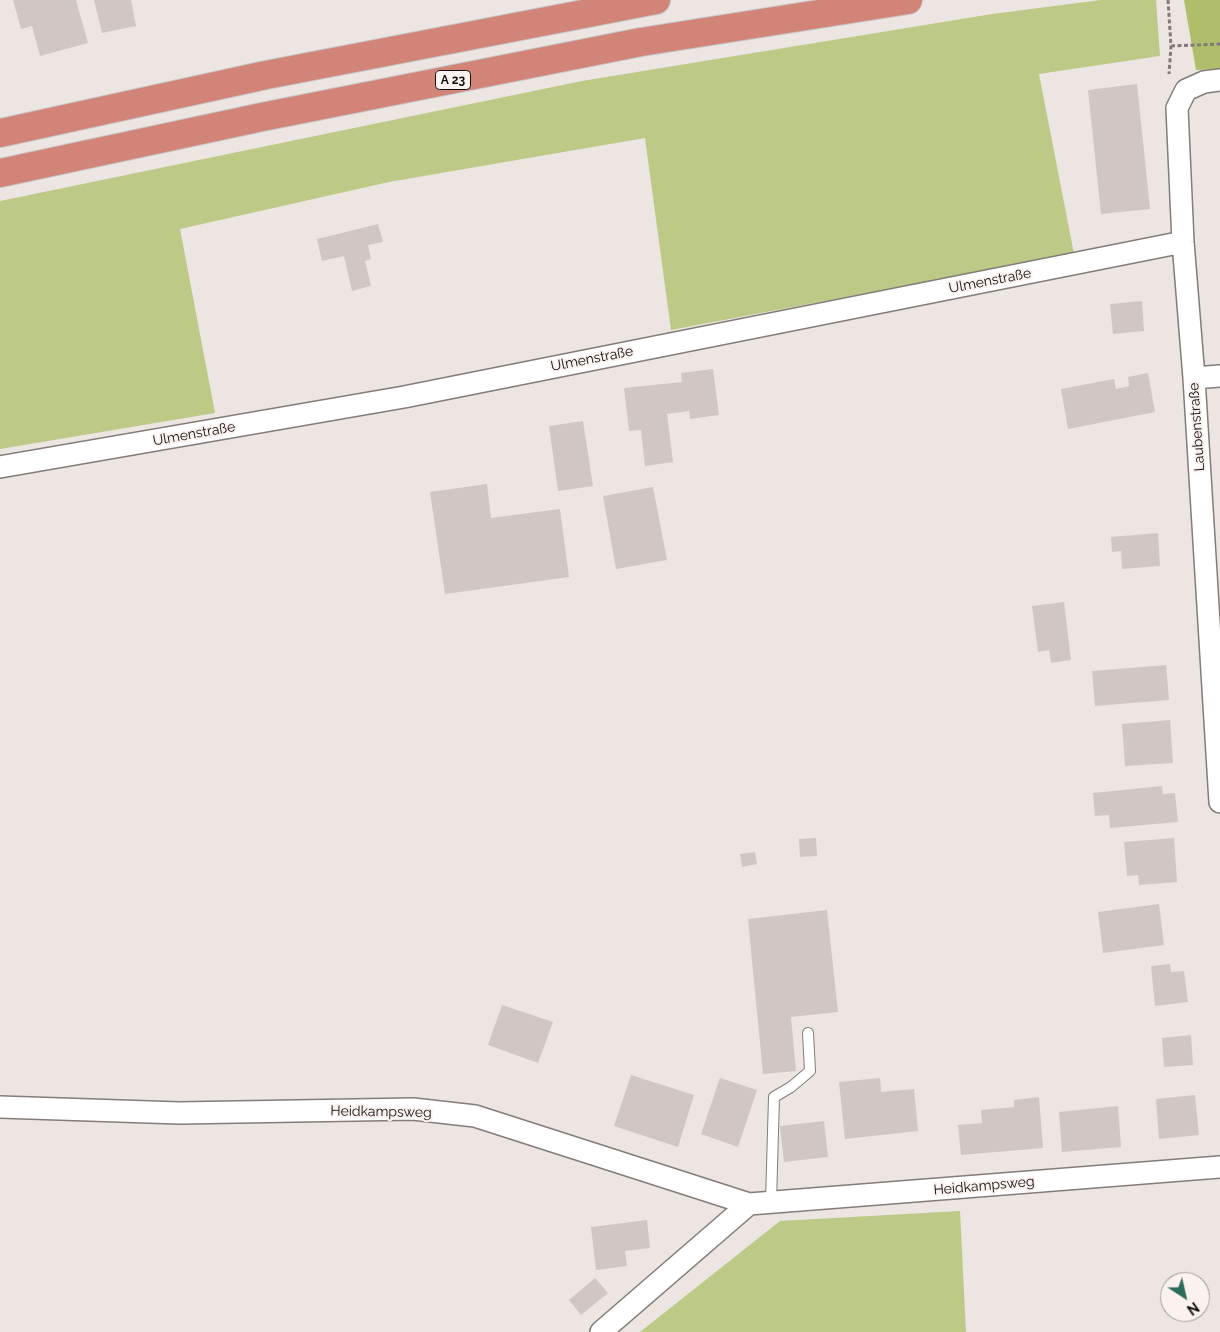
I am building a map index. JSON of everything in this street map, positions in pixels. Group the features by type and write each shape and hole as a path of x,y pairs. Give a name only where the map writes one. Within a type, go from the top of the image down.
{"highway":[{"path":"0,133 266,75 656,0"},
{"name":"A 23","path":"0,173 272,115 641,42 908,0"}],"street":[{"name":"Laubenstraße","path":"1220,80 1204,82 1186,90 1176,108 1220,802"},
{"name":"Ulmenstraße","path":"0,467 404,396 1183,242"},
{"path":"1194,378 1220,376"},
{"name":"Heidkampsweg","path":"0,1107 179,1114 413,1110 475,1116 749,1204 1220,1167"},
{"path":"601,1332 749,1204"}],"lane":[{"path":"771,1202 774,1097 810,1072 808,1033"}],"path":[{"path":"1168,0 1171,29 1169,83"},
{"path":"1171,46 1220,44"}],"green space":[{"path":"1101,0 1156,0 1160,56 1039,74 1074,254 671,330 645,138 389,182 180,229 215,413 0,449 0,201 582,81 992,14"},
{"path":"1184,0 1220,0 1220,69 1196,70"},
{"path":"960,1211 966,1332 640,1332 780,1221"}],"building":[{"path":"13,0 76,0 88,43 40,56 32,26 21,29"},
{"path":"94,0 131,0 136,26 102,33"},
{"path":"1137,84 1150,209 1101,214 1088,90"},
{"path":"378,224 383,242 368,245 371,259 365,261 371,286 352,291 344,256 322,261 317,239"},
{"path":"1142,301 1144,331 1113,334 1110,304"},
{"path":"713,369 719,415 690,419 689,411 667,414 673,462 645,466 641,430 629,431 624,388 682,382 681,373"},
{"path":"1148,373 1155,412 1068,429 1061,389 1114,379 1116,389 1129,386 1128,377"},
{"path":"583,421 593,486 558,491 549,426"},
{"path":"487,484 491,518 560,509 569,577 445,594 430,492"},
{"path":"653,487 667,560 616,569 603,496"},
{"path":"1158,533 1160,566 1122,569 1121,551 1112,552 1111,537"},
{"path":"1064,602 1071,660 1051,663 1049,650 1038,652 1032,606"},
{"path":"1166,665 1169,700 1095,706 1092,671"},
{"path":"1170,720 1173,763 1125,766 1122,724"},
{"path":"1162,786 1163,794 1175,793 1178,822 1110,828 1109,815 1095,816 1093,793"},
{"path":"816,838 817,856 800,857 799,839"},
{"path":"1174,838 1177,882 1139,885 1138,875 1127,876 1124,842"},
{"path":"755,852 757,864 742,867 740,854"},
{"path":"1159,904 1164,945 1103,953 1098,912"},
{"path":"827,910 838,1012 791,1017 796,1071 763,1074 748,919"},
{"path":"1170,964 1171,972 1184,971 1188,1002 1155,1006 1151,966"},
{"path":"502,1005 553,1022 538,1063 488,1045"},
{"path":"1191,1035 1193,1065 1164,1067 1162,1038"},
{"path":"631,1075 694,1095 678,1147 614,1126"},
{"path":"720,1078 757,1090 738,1147 701,1134"},
{"path":"880,1078 881,1092 914,1089 918,1131 845,1139 839,1082"},
{"path":"1195,1095 1199,1135 1159,1139 1156,1099"},
{"path":"1039,1097 1043,1148 961,1155 958,1125 982,1123 981,1110 1014,1107 1014,1100"},
{"path":"1118,1106 1121,1147 1062,1152 1059,1112"},
{"path":"824,1121 828,1157 784,1162 780,1126"},
{"path":"647,1220 650,1248 625,1251 627,1266 596,1270 591,1227"},
{"path":"595,1278 608,1293 581,1315 569,1300"}]}
